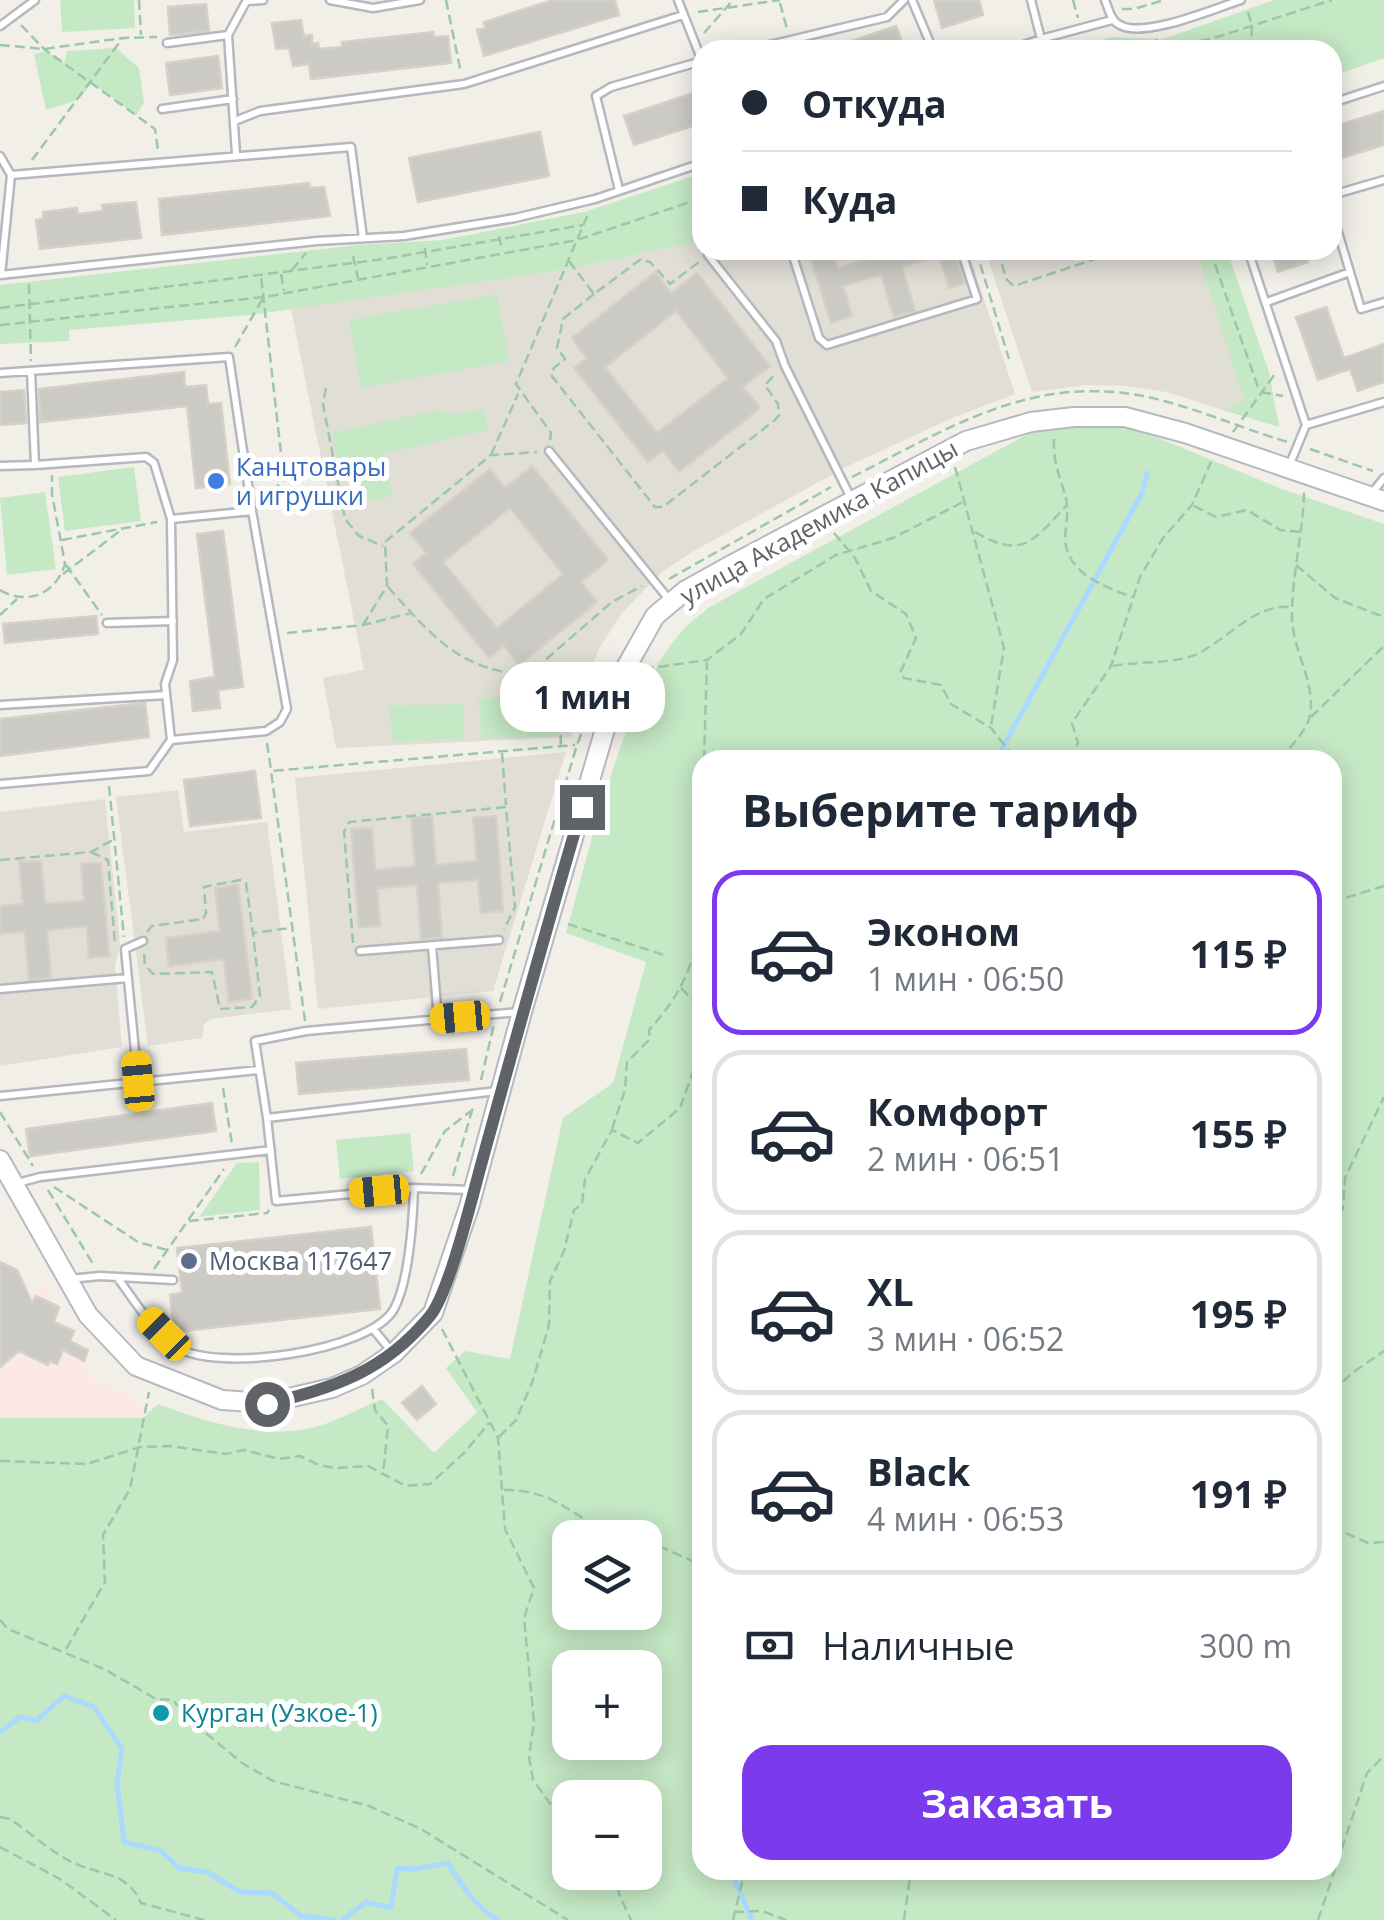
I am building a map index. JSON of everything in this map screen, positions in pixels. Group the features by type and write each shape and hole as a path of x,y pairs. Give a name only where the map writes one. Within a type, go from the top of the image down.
{"street":[{"name":"улица Академика Капицы","path":"0,1160 88,1316 136,1366 222,1400 267,1404 332,1388 362,1375 394,1353 433,1312 474,1191 620,678 666,595 716,574 966,441 1031,422 1125,417 1376,498"}],"lane":[{"path":"0,26 35,0"},
{"path":"236,154 228,35 247,1 263,0"},
{"path":"330,0 373,8 420,0"},
{"path":"678,0 693,40"},
{"path":"790,40 887,17 904,0"},
{"path":"912,0 929,40"},
{"path":"1031,0 1042,38"},
{"path":"1105,0 1112,20 1124,28 1148,29 1241,0"},
{"path":"235,121 260,111 464,84 684,15"},
{"path":"1036,40 1112,20"},
{"path":"167,42 228,35"},
{"path":"618,190 596,96 612,87 692,64"},
{"path":"1342,100 1384,86"},
{"path":"162,109 233,99"},
{"path":"11,174 351,148 363,238"},
{"path":"0,156 11,174 1,276 317,241 404,236 516,218 595,199 692,166"},
{"path":"1342,193 1384,180"},
{"path":"1342,245 1362,309 1384,302"},
{"path":"712,260 776,342 853,501"},
{"path":"795,260 819,338 827,345 976,299 964,260"},
{"path":"1251,260 1306,425 1288,468"},
{"path":"1266,302 1350,272"},
{"path":"0,373 229,357 287,708 280,722 266,730 171,740"},
{"path":"31,371 35,465"},
{"path":"1306,425 1384,402"},
{"path":"549,451 666,595"},
{"path":"0,466 146,457 154,463 171,519 174,660 165,684 171,740 148,771 0,784"},
{"path":"1376,498 1384,477"},
{"path":"171,519 252,510"},
{"path":"107,622 173,621"},
{"path":"0,705 166,694"},
{"path":"360,952 499,940"},
{"path":"138,1081 125,949 143,941"},
{"path":"432,946 438,1019"},
{"path":"0,989 128,978"},
{"path":"474,1191 414,1188 276,1201 254,1041 306,1032 522,1012"},
{"path":"0,1096 259,1070"},
{"path":"267,1118 501,1090"},
{"path":"13,1184 271,1150"},
{"path":"117,1276 149,1319 179,1349 226,1358 273,1357 327,1348 374,1330 394,1310 413,1226 414,1188"},
{"path":"68,1279 117,1276 173,1280"},
{"path":"374,1330 394,1353"}],"path":[{"path":"139,0 141,36"},
{"path":"446,0 464,84"},
{"path":"698,40 733,0"},
{"path":"684,15 779,0 790,40"},
{"path":"1074,0 1080,28"},
{"path":"1117,1 1127,11 1164,0"},
{"path":"1204,40 1332,0"},
{"path":"1248,10 1251,40"},
{"path":"13,17 44,49 155,129 159,161"},
{"path":"0,45 44,49 141,36 167,42"},
{"path":"30,173 32,156 123,38"},
{"path":"551,433 516,384 595,199"},
{"path":"0,325 264,297 577,240 692,201"},
{"path":"0,308 354,263 584,225"},
{"path":"499,238 502,252"},
{"path":"292,271 317,241"},
{"path":"425,250 428,266"},
{"path":"352,256 358,279"},
{"path":"701,260 670,284 650,262 642,259 594,294 563,318 557,348 566,359 551,375 655,507 663,507 776,420 778,404 764,386 785,366"},
{"path":"568,260 594,294"},
{"path":"979,260 1010,359"},
{"path":"1000,260 1007,280 1014,286 1092,260"},
{"path":"1214,260 1260,392"},
{"path":"28,272 30,359"},
{"path":"281,272 284,293"},
{"path":"252,510 284,480 261,275"},
{"path":"229,357 264,297"},
{"path":"1238,428 1260,392 1286,361"},
{"path":"326,388 323,404 343,512 358,536 385,546"},
{"path":"666,595 674,574 843,481 956,425 1023,398 1086,388 1164,401 1384,477"},
{"path":"1260,392 1298,398"},
{"path":"362,625 387,586 385,542 491,455 519,393"},
{"path":"1054,432 1054,464 1068,504 1066,548 1080,570 1106,588 1133,598"},
{"path":"491,455 549,451"},
{"path":"1075,750 1078,743 1072,723 1111,666 1140,577 1163,538 1192,506 1213,456"},
{"path":"953,462 1004,648 991,728"},
{"path":"52,463 52,494 65,564 107,622"},
{"path":"1304,492 1293,607 1297,653 1309,686 1310,718"},
{"path":"641,669 707,660 741,634 764,599 836,556 893,538 966,501"},
{"path":"973,531 1002,548 1026,544 1068,504"},
{"path":"1192,506 1216,517 1247,510 1280,530 1303,532"},
{"path":"60,540 171,519"},
{"path":"829,528 850,552 871,591 906,614 916,638 900,673 904,678 941,685 952,704 991,728 1008,750"},
{"path":"0,590 19,598 36,597 122,530"},
{"path":"62,575 65,564"},
{"path":"1295,564 1335,598 1384,617"},
{"path":"387,586 434,639 465,659 492,670 528,674 612,602 653,580"},
{"path":"0,615 19,598"},
{"path":"1111,666 1141,660 1181,661 1201,652 1242,622 1278,605 1293,607"},
{"path":"275,634 362,625 411,613"},
{"path":"1287,750 1310,718 1384,646"},
{"path":"704,750 707,660"},
{"path":"528,674 530,692 558,690 561,746"},
{"path":"449,1188 577,745 602,681"},
{"path":"266,730 306,1032"},
{"path":"271,771 577,745"},
{"path":"499,940 514,907 502,752"},
{"path":"108,775 125,949"},
{"path":"360,952 354,946 344,832 349,822 506,806"},
{"path":"0,860 91,852 114,840"},
{"path":"91,852 108,860 116,942"},
{"path":"240,880 246,883 252,933 259,1002 252,1007 224,1010 218,1006 212,972 154,974 146,966 143,941 152,926 203,919 206,884 240,880"},
{"path":"1342,899 1384,886"},
{"path":"562,922 667,956"},
{"path":"252,933 293,928"},
{"path":"498,1438 516,1420 533,1380 548,1325 550,1281 564,1251 574,1210 582,1204 585,1179 612,1130 626,1090 627,1062 650,1039 649,1030 671,1006 692,963"},
{"path":"680,987 692,999"},
{"path":"148,1278 234,1154 221,1074"},
{"path":"612,1130 638,1143 680,1108 692,1074"},
{"path":"1342,1210 1345,1178 1384,1097"},
{"path":"414,1188 445,1131 472,1110"},
{"path":"0,1112 100,1276"},
{"path":"40,1178 138,1242 167,1250"},
{"path":"187,1222 267,1213 276,1201"},
{"path":"438,1323 498,1438 504,1529 534,1588 524,1618 534,1722 529,1757 533,1780 552,1806"},
{"path":"1342,1382 1384,1350"},
{"path":"372,1382 374,1410 388,1426 383,1474"},
{"path":"64,1652 105,1582 103,1535 130,1489 150,1386"},
{"path":"0,1461 88,1464 140,1448 170,1446 225,1454 244,1450 279,1459 300,1456 336,1468 368,1466 406,1486 430,1484 490,1422"},
{"path":"503,1490 541,1494 562,1502 585,1520"},
{"path":"1342,1530 1368,1542 1384,1542"},
{"path":"662,1547 692,1561"},
{"path":"0,1620 8,1629 106,1670 156,1699 173,1700 190,1720 242,1763 274,1781 369,1806 421,1829 568,1920"},
{"path":"1342,1848 1367,1774 1384,1756"},
{"path":"0,1817 10,1819 76,1864 108,1872 136,1891 141,1903 204,1920"},
{"path":"0,1847 60,1878 116,1920"},
{"path":"733,1920 742,1880"},
{"path":"904,1920 909,1880"},
{"path":"1318,1920 1331,1880"},
{"path":"620,1890 628,1920"},
{"path":"734,1912 754,1910 786,1920"}],"shaded area":[{"path":"692,243 692,260 971,260 1015,394 844,468 661,573 622,613 600,647 585,680 571,737 336,748 323,678 364,670 291,309 563,270"},
{"path":"988,260 1199,260 1246,403 1223,410 1166,392 1126,386 1087,385 1032,392"},
{"path":"566,752 493,991 318,1009 295,778"},
{"path":"178,790 184,832 267,822 291,1009 210,1019 204,1024 202,1038 148,1046 116,797"},
{"path":"105,799 120,944 115,966 122,1047 0,1066 0,812"},
{"path":"5,1264 17,1270 27,1293 36,1296 43,1282 50,1286 45,1300 59,1307 54,1322 74,1331 70,1341 88,1350 85,1375 137,1399 143,1418 0,1418 0,1267"}],"green space":[{"path":"60,0 134,0 135,28 62,32"},
{"path":"1274,0 1384,0 1384,58 1342,73 1342,40 1103,40 1163,39"},
{"path":"116,48 139,68 144,103 136,115 92,83 78,100 46,110 34,54 47,51 64,63 67,51"},
{"path":"692,176 692,243 563,270 251,315 69,330 69,341 0,344 0,285 359,245 443,240 584,212"},
{"path":"1199,260 1230,260 1269,372 1279,427 1223,410 1245,402"},
{"path":"497,294 509,361 361,388 349,320"},
{"path":"483,408 488,430 383,454 392,496 367,502 357,458 338,461 332,433 437,410 449,415"},
{"path":"1122,423 1282,489 1384,524 1384,1920 0,1920 0,1418 143,1418 158,1404 219,1424 283,1432 325,1424 382,1399 434,1453 477,1412 446,1368 465,1351 510,1359 563,1118 613,1083 646,962 566,933 627,729 664,655 685,628 708,608 1037,429"},
{"path":"134,467 141,521 65,531 58,477"},
{"path":"45,492 56,569 7,575 0,498"},
{"path":"556,695 557,736 481,739 479,698"},
{"path":"463,704 464,739 392,742 390,706"},
{"path":"410,1133 414,1171 340,1179 336,1140"},
{"path":"259,1162 260,1210 199,1217 237,1163"}],"building":[{"path":"553,0 615,0 619,15 484,56 477,30 485,28 484,22"},
{"path":"934,0 979,0 983,15 942,28"},
{"path":"206,4 209,31 170,35 168,7"},
{"path":"301,20 304,36 312,35 312,44 318,43 319,49 342,47 342,42 433,32 434,37 448,36 451,63 311,79 309,64 293,66 289,48 276,49 272,23"},
{"path":"896,26 901,40 855,40"},
{"path":"218,56 222,88 170,95 166,63"},
{"path":"692,93 692,126 634,145 624,116"},
{"path":"1384,111 1384,145 1342,158 1342,124"},
{"path":"540,132 549,176 418,202 409,158"},
{"path":"309,183 310,188 324,187 330,216 162,235 159,199"},
{"path":"136,202 141,238 40,249 36,220 43,219 43,212 77,208 78,214 103,211 102,205"},
{"path":"811,260 835,260 838,268 865,260 926,260 902,267 915,311 894,317 881,275 843,286 852,316 831,323"},
{"path":"940,260 957,260 965,283 949,288"},
{"path":"1274,260 1307,260 1308,262 1278,272"},
{"path":"655,272 671,293 697,273 770,366 743,387 760,408 679,472 663,451 648,462 574,368 587,358 572,338","holes":["676,311 728,378 657,433 605,367"]},
{"path":"1326,307 1344,358 1384,344 1384,382 1358,391 1350,369 1318,380 1296,317"},
{"path":"184,372 185,387 206,385 208,404 221,403 230,484 196,488 187,406 40,422 39,389"},
{"path":"24,390 26,423 0,425 0,392"},
{"path":"532,466 608,560 581,582 597,602 519,665 504,646 489,658 413,564 426,553 410,533 490,469 505,488","holes":["510,508 563,574 497,628 443,562"]},
{"path":"223,531 243,687 218,690 220,708 193,711 190,681 215,677 197,534"},
{"path":"96,616 98,634 5,643 3,624"},
{"path":"145,703 149,737 0,756 0,719"},
{"path":"255,771 261,818 190,826 184,780"},
{"path":"432,816 436,865 477,861 473,818 496,816 503,911 481,913 478,880 438,883 442,938 421,939 417,885 377,888 380,926 359,927 351,829 372,828 375,870 415,866 411,818"},
{"path":"41,861 45,904 84,901 81,864 101,863 109,956 89,958 87,926 47,930 51,978 29,980 25,931 0,934 0,906 23,904 19,862"},
{"path":"238,885 252,999 229,1002 224,959 169,966 166,938 220,931 215,888"},
{"path":"466,1049 469,1080 299,1094 296,1063"},
{"path":"212,1103 216,1131 30,1156 26,1129"},
{"path":"371,1227 380,1309 174,1332 170,1295 182,1293 177,1248"},
{"path":"0,1262 17,1270 32,1303 36,1296 59,1307 54,1322 74,1331 70,1341 88,1350 84,1361 63,1350 57,1364 49,1361 48,1365 19,1351 0,1367"},
{"path":"422,1386 436,1404 417,1420 402,1403"}],"waterway":[{"path":"1001,750 1142,493 1147,473"},
{"path":"0,1732 20,1717 36,1721 64,1696 94,1707 122,1749 117,1783 124,1842 161,1851 179,1868 207,1872 240,1892 272,1893 301,1916 335,1920"},
{"path":"342,1920 366,1902 391,1908 397,1868 448,1863 482,1909 498,1920"},
{"path":"735,1880 752,1920"}],"place":[{"name":"Канцтовары и игрушки","path":"216,481"},
{"name":"Москва 117647","path":"189,1261"},
{"name":"Курган (Узкое-1)","path":"161,1713"}],"route":[{"path":"267,1404 332,1388 362,1375 394,1353 433,1312 469,1207 582,807"}]}
